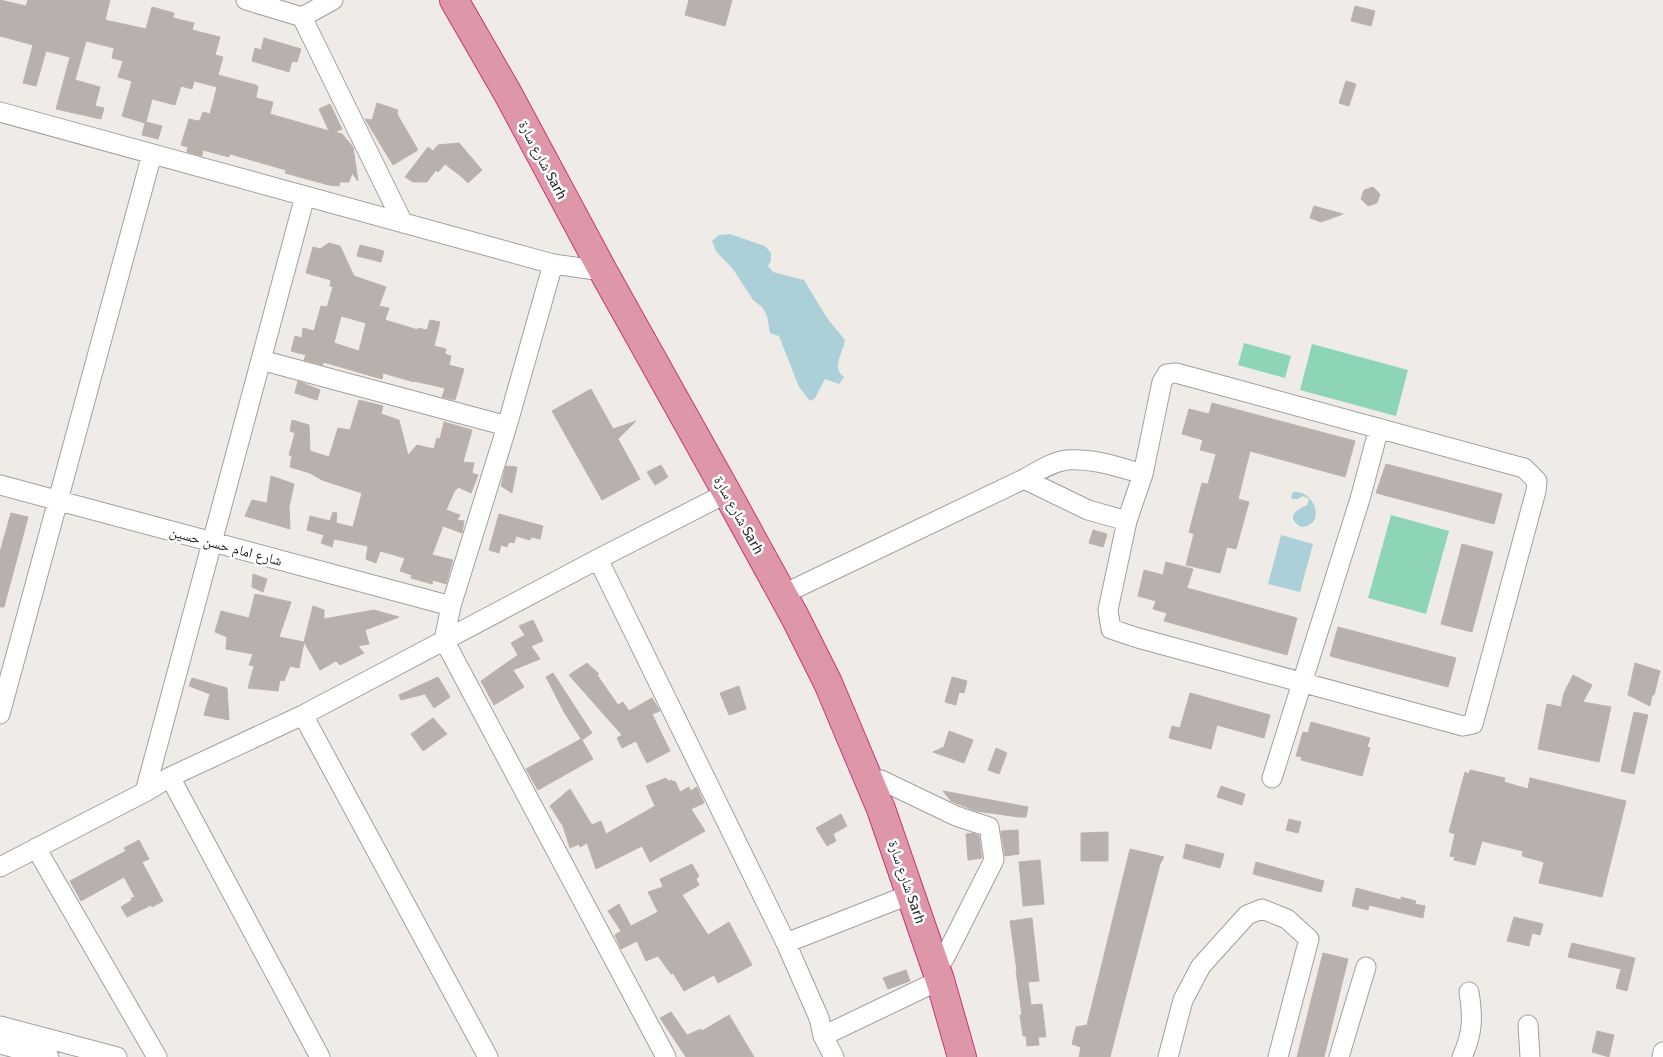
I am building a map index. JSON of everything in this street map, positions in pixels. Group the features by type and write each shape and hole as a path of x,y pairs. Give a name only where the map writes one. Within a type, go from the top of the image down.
{"highway":[{"name":"شارع سارة Sarh","path":"454,0 507,92 603,271 727,493 795,617 828,682 881,809 911,894 942,970 962,1057"},
{"name":"شارع سارة Sarh","path":"470,0 742,486 840,682 881,780 970,1057"}],"street":[{"path":"246,0 302,18 402,223"},
{"path":"302,18 333,0"},
{"path":"0,112 553,264 603,271"},
{"path":"0,714 6,669 57,500 152,154"},
{"path":"145,792 305,196"},
{"path":"553,264 507,426 451,606 444,640 666,1057"},
{"path":"261,360 507,426"},
{"path":"1176,373 1379,428 1524,468 1537,480 1536,491 1473,724 1463,726 1138,638 1111,629 1108,610 1126,521 1143,474 1162,382 1167,374 1176,373"},
{"path":"1272,778 1360,499 1379,428"},
{"path":"794,589 1046,467 1066,460 1098,461 1143,474"},
{"path":"1024,479 1088,510 1126,521"},
{"name":"شارع امام حسن حسين","path":"0,484 211,543 451,606"},
{"path":"0,867 145,792 170,777 304,715 598,559 727,493"},
{"path":"598,559 786,943 819,1018 823,1036 834,1057"},
{"path":"304,715 488,1057"},
{"path":"170,777 320,1057"},
{"path":"823,1036 942,970 994,860 989,828 956,816 881,780"},
{"path":"36,848 157,1057"},
{"path":"786,943 911,894"},
{"path":"1168,1057 1183,1000 1201,966 1247,915 1262,910 1287,918 1309,939 1278,1057"},
{"path":"1339,1057 1366,967"},
{"path":"1462,1057 1470,1041 1472,1023 1469,992"},
{"path":"1528,1025 1530,1057"},
{"path":"0,1026 118,1057"},
{"path":"0,1044 49,1057"},
{"path":"1662,1057 1663,1052"}],"green space":[{"path":"1244,343 1291,356 1285,378 1238,365"},
{"path":"1312,344 1408,370 1396,416 1300,390"},
{"path":"1391,515 1449,531 1426,614 1368,598"}],"water":[{"path":"730,234 765,246 771,253 771,261 768,266 773,272 804,280 827,318 845,340 838,365 840,373 844,377 839,384 825,379 815,398 810,401 799,387 779,336 770,333 767,316 763,308 753,300 733,269 716,251 712,241 719,235"},
{"path":"1293,492 1307,496 1312,501 1316,514 1314,520 1309,525 1301,527 1293,517 1299,509 1307,505 1309,499 1303,496 1298,499 1292,499"},
{"path":"1281,535 1313,544 1300,592 1268,584"}],"building":[{"path":"0,0 26,6 28,0 110,0 105,20 146,29 152,7 174,13 173,18 194,23 192,30 220,37 215,55 223,57 218,75 256,85 258,87 256,98 273,102 270,114 329,131 319,109 330,104 342,129 335,132 342,134 353,147 358,181 352,173 349,182 340,182 339,186 329,185 285,173 286,170 230,154 229,157 203,150 202,156 187,152 188,147 181,145 189,119 198,121 203,112 210,114 217,87 194,81 192,89 181,86 175,105 152,99 146,122 162,126 158,139 142,135 145,123 122,116 132,81 118,77 123,61 112,58 114,48 86,41 75,80 100,87 95,106 104,108 101,119 56,109 70,57 46,51 36,86 23,83 33,45 0,36"},
{"path":"689,0 732,0 725,26 685,15"},
{"path":"1355,6 1375,11 1371,26 1351,21"},
{"path":"264,38 301,49 297,62 292,61 289,72 252,61 255,48 261,50"},
{"path":"1346,81 1356,84 1349,106 1339,103"},
{"path":"377,103 398,110 397,114 418,150 393,165 365,119 372,120"},
{"path":"459,143 482,170 468,183 445,164 438,172 436,170 427,182 413,182 405,177 428,147 433,151 438,145"},
{"path":"1373,187 1380,194 1377,203 1368,206 1361,199 1364,190"},
{"path":"1314,206 1343,214 1321,222 1310,218"},
{"path":"329,243 340,246 354,276 386,287 379,306 389,308 385,320 418,330 418,328 427,330 430,320 440,322 434,346 446,349 445,354 451,356 449,365 464,369 455,400 442,397 445,388 383,373 382,379 323,362 323,365 304,360 306,355 291,351 295,336 302,338 303,328 314,331 321,306 327,307 333,287 330,286 331,280 306,273 313,247 320,249","holes":["341,316 366,323 359,351 334,343"]},
{"path":"360,245 384,251 381,262 357,256"},
{"path":"298,381 320,390 317,400 295,393"},
{"path":"591,389 613,429 636,421 618,439 640,479 602,500 552,411"},
{"path":"359,400 383,406 381,414 399,420 408,455 417,445 434,449 437,438 440,439 444,422 472,430 463,462 474,463 472,473 478,475 471,493 458,487 446,510 460,515 457,520 464,521 462,533 443,526 432,555 453,560 446,584 433,580 432,584 411,578 412,575 400,571 405,558 380,551 376,563 366,559 368,546 334,539 332,547 321,543 324,535 307,530 310,516 330,521 333,512 337,513 336,523 353,527 362,493 290,467 292,456 289,455 295,433 290,431 292,420 309,425 310,451 329,457 338,428 350,430"},
{"path":"1212,403 1355,441 1345,477 1250,451 1238,499 1249,502 1236,549 1227,547 1220,573 1186,565 1194,534 1189,532 1202,483 1208,484 1216,454 1200,450 1203,440 1182,434 1189,409 1209,414"},
{"path":"1386,464 1502,494 1494,524 1376,493"},
{"path":"661,465 668,477 655,485 647,472"},
{"path":"506,466 517,467 512,493 501,486"},
{"path":"271,476 294,484 289,507 290,529 245,516 252,500 267,503"},
{"path":"11,513 28,517 4,607 0,607 0,552"},
{"path":"499,514 543,526 540,539 531,537 530,540 516,536 514,543 509,542 507,547 501,545 499,553 489,550"},
{"path":"1093,530 1107,534 1103,547 1089,543"},
{"path":"1462,544 1493,552 1472,632 1441,624"},
{"path":"1166,562 1193,569 1187,588 1297,618 1287,655 1164,621 1167,613 1153,609 1156,601 1138,596 1144,570 1163,575"},
{"path":"253,574 267,579 263,592 252,587"},
{"path":"255,594 291,602 279,637 304,642 299,668 290,666 284,681 280,680 278,691 248,688 254,666 249,665 253,654 226,649 227,637 215,632 221,611 249,618"},
{"path":"313,606 324,610 324,619 374,610 399,617 365,630 369,644 358,646 364,653 340,665 336,661 320,670 304,642"},
{"path":"533,620 543,641 531,646 540,659 513,670 524,687 494,705 481,681 518,655 511,643 525,635 519,626"},
{"path":"1338,627 1456,658 1448,687 1330,656"},
{"path":"587,663 599,674 597,675 618,705 623,702 629,711 652,698 660,711 652,714 670,751 647,763 636,741 622,748 617,738 622,735 569,675"},
{"path":"1635,663 1660,671 1650,706 1628,695"},
{"path":"553,673 592,733 582,740 593,759 538,790 526,769 581,739 564,712 546,677"},
{"path":"1573,675 1592,685 1583,702 1611,707 1599,762 1538,749 1547,704 1561,707 1564,693"},
{"path":"438,677 450,697 434,708 425,694 401,700 399,695"},
{"path":"952,677 967,681 964,693 959,692 956,705 945,702"},
{"path":"192,678 227,688 229,720 204,715 210,694 189,686"},
{"path":"739,686 746,709 729,715 720,693"},
{"path":"1190,693 1270,715 1264,738 1217,725 1211,749 1169,738 1172,726 1180,728"},
{"path":"1634,712 1648,715 1634,774 1621,771"},
{"path":"433,718 447,734 423,751 411,734"},
{"path":"1311,722 1370,738 1367,747 1370,748 1362,776 1301,760 1302,757 1296,756 1303,732 1308,733"},
{"path":"949,731 973,740 964,763 933,752 944,747"},
{"path":"996,748 1007,753 999,774 988,770"},
{"path":"1470,770 1505,778 1504,782 1528,789 1530,778 1626,801 1602,897 1539,883 1544,862 1522,856 1523,851 1482,841 1475,865 1454,860 1455,857 1450,856 1455,834 1449,832 1465,772 1469,774"},
{"path":"666,778 668,781 675,781 680,792 689,787 690,791 697,787 704,803 691,809 705,831 650,862 642,846 596,869 587,843 580,847 579,844 570,848 563,826 550,806 570,789 592,825 601,821 606,834 655,806 646,786"},
{"path":"1221,786 1245,794 1242,805 1217,797"},
{"path":"943,791 1028,807 1026,817 976,811 951,801"},
{"path":"841,814 847,826 833,834 836,841 827,846 816,828"},
{"path":"1289,819 1301,822 1298,833 1286,830"},
{"path":"1018,830 1019,854 1005,856 1001,831"},
{"path":"1108,832 1108,861 1081,861 1081,833"},
{"path":"973,833 979,836 982,858 968,860 966,834"},
{"path":"139,840 149,859 142,862 163,901 127,917 121,907 132,900 131,898 135,897 124,877 81,901 70,881 126,851 124,848"},
{"path":"1186,844 1224,854 1220,868 1183,858"},
{"path":"1130,849 1164,857 1160,864 1110,1057 1079,1057 1081,1047 1072,1044 1076,1027 1087,1025"},
{"path":"1040,860 1044,904 1023,906 1019,862"},
{"path":"1256,862 1324,881 1321,892 1253,874"},
{"path":"692,864 699,876 696,879 699,885 682,895 708,935 729,922 752,965 718,983 714,975 684,991 673,973 671,974 658,956 646,961 637,941 621,949 615,935 621,931 608,911 619,904 631,926 658,912 648,892 663,887 660,879"},
{"path":"1356,888 1401,900 1401,897 1416,901 1415,904 1425,906 1423,918 1369,905 1368,910 1352,906"},
{"path":"1514,917 1543,924 1540,935 1532,933 1529,946 1507,941"},
{"path":"1032,918 1039,981 1028,982 1031,1005 1042,1004 1046,1037 1038,1037 1039,1045 1027,1046 1026,1036 1023,1036 1020,1015 1022,1015 1010,921"},
{"path":"1572,943 1635,958 1627,991 1616,988 1621,969 1568,957"},
{"path":"1323,953 1348,959 1324,1057 1297,1057"},
{"path":"906,970 910,981 888,989 883,978"},
{"path":"671,1012 687,1035 701,1029 702,1031 729,1015 754,1057 686,1057 660,1018"},
{"path":"1597,1031 1614,1035 1609,1057 1592,1052"}]}
